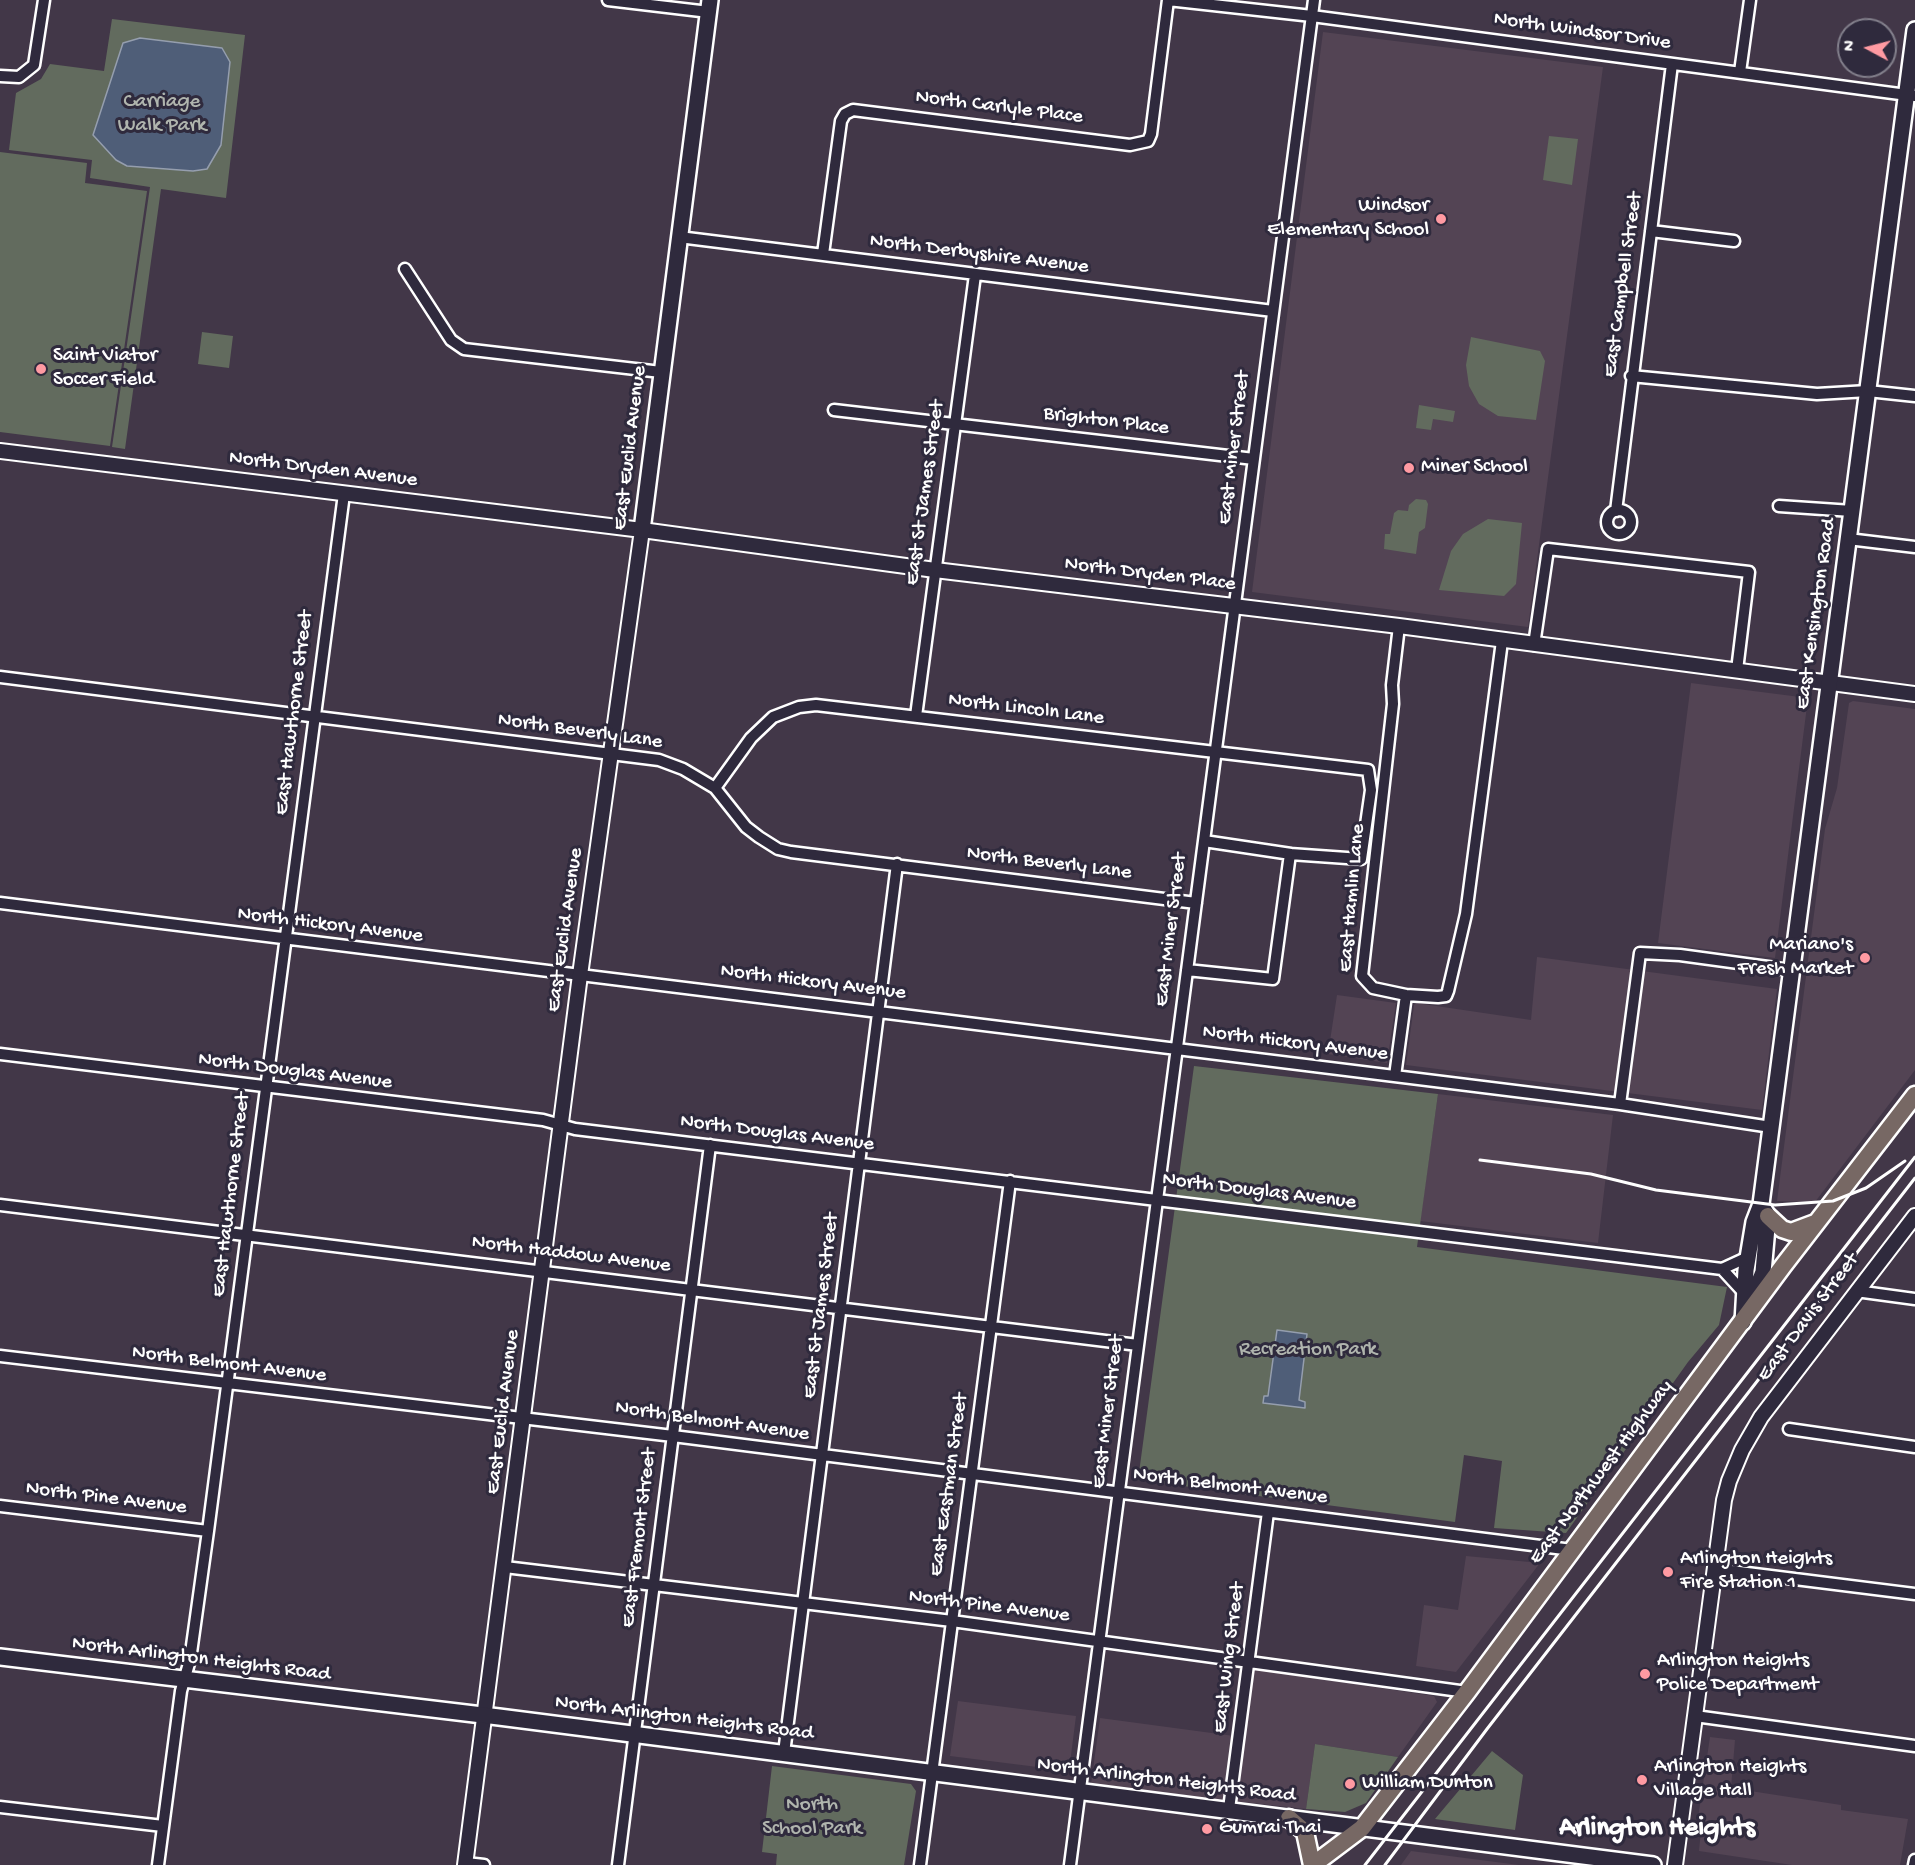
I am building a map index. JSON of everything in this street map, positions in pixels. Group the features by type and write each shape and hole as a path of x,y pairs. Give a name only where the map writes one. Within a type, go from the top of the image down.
{"main road":[{"name":"East Euclid Avenue","path":"642,530 709,6"},
{"name":"East Kensington Road","path":"1743,1322 1763,1272 1771,1126 1790,970 1868,390 1911,96 1915,30"},
{"name":"East Northwest Highway","path":"1312,1865 1362,1828 1467,1692 1816,1223 1915,1095"},
{"name":"East Kensington Road","path":"1743,1322 1748,1257 1754,1222 1765,1210"},
{"path":"1765,1210 1782,1230 1791,1232 1816,1223"},
{"name":"North Arlington Heights Road","path":"0,1657 635,1734 1653,1865"},
{"path":"1289,1818 1305,1832 1309,1840 1312,1865"}],"street":[{"path":"0,76 19,77 29,72 36,58 44,0"},
{"path":"608,0 709,6"},
{"name":"North Windsor Drive","path":"1168,0 1312,16 1911,96"},
{"name":"North Carlyle Place","path":"823,254 839,130 845,114 853,110 1130,145 1148,141 1151,134 1168,0"},
{"name":"East Miner Street","path":"1070,1865 1314,0"},
{"path":"1740,72 1750,0"},
{"name":"East Campbell Street","path":"1616,511 1631,376 1672,64"},
{"path":"1651,231 1734,241"},
{"name":"North Derbyshire Avenue","path":"679,237 1273,311"},
{"path":"405,269 451,340 464,349 661,372"},
{"name":"East St James Street","path":"916,716 975,275"},
{"path":"1631,376 1817,394 1868,390 1915,396"},
{"name":"Brighton Place","path":"834,410 1254,459"},
{"name":"North Dryden Avenue","path":"0,451 642,530"},
{"name":"East Hawthorne Street","path":"158,1865 182,1679 190,1660 208,1531 344,494"},
{"path":"1779,506 1852,511"},
{"name":"North Dryden Place","path":"642,530 935,570 1399,626 1915,694"},
{"name":"East Euclid Avenue","path":"466,1864 580,975 642,530"},
{"path":"1848,539 1915,547"},
{"path":"1534,645 1548,549 1749,572 1737,670"},
{"name":"East Hamlin Lane","path":"1399,626 1392,685 1393,704 1362,976 1373,988 1406,995 1446,996 1450,984 1458,943 1467,914 1502,641"},
{"name":"North Beverly Lane","path":"0,677 659,760 683,769 715,788 746,827 778,849 1196,903"},
{"name":"North Lincoln Lane","path":"715,788 762,727 773,717 799,707 831,706 1368,771 1371,790 1361,859 1291,854"},
{"path":"1187,970 1273,979 1288,859 1291,854 1204,841"},
{"name":"East St James Street","path":"784,1753 897,864"},
{"name":"North Hickory Avenue","path":"0,903 1620,1104 1771,1126"},
{"path":"1620,1104 1640,953 1680,955 1790,970"},
{"path":"1395,1076 1406,995"},
{"name":"North Douglas Avenue","path":"0,1054 265,1089 543,1120 575,1129 1722,1269"},
{"name":"East Fremont Street","path":"618,1865 710,1145"},
{"name":"East Eastman Street","path":"920,1865 1010,1182"},
{"name":"North Haddow Avenue","path":"0,1205 691,1289 991,1329 1138,1345"},
{"name":"East Davis Street","path":"1675,1865 1724,1500 1742,1450 1774,1398 1915,1216"},
{"path":"1745,1295 1722,1269 1748,1257"},
{"path":"1856,1291 1915,1297"},
{"name":"North Belmont Avenue","path":"0,1356 227,1385 673,1436 822,1457 1119,1492 1572,1550"},
{"path":"1789,1429 1915,1447"},
{"name":"North Pine Avenue","path":"0,1506 208,1531"},
{"name":"East Wing Street","path":"1229,1809 1268,1512"},
{"name":"North Pine Avenue","path":"505,1567 1099,1641 1467,1692"},
{"path":"1715,1569 1915,1594"},
{"path":"1695,1716 1915,1746"},
{"path":"0,1807 163,1827"},
{"path":"1914,1865 1915,1860"},
{"path":"466,1864 484,1865"}],"shaded area":[{"name":"Windsor Elementary School","path":"1323,32 1603,67 1528,627 1252,592"},
{"path":"1691,683 1808,698 1775,958 1658,943"},
{"path":"1853,701 1915,709 1915,1070 1815,1202 1777,1201 1825,829 1837,788 1849,703"},
{"path":"1537,957 1777,989 1762,1110 1406,1065 1416,1003 1531,1020"},
{"path":"1337,995 1396,1003 1387,1063 1328,1054"},
{"path":"1438,1094 1613,1115 1598,1243 1420,1221"},
{"path":"1466,1556 1540,1563 1456,1672 1416,1666 1424,1605 1458,1610"},
{"path":"1254,1669 1434,1696 1437,1702 1398,1757 1315,1744 1306,1809 1234,1801"},
{"path":"958,1701 1076,1716 1069,1771 950,1756"},
{"path":"1100,1718 1234,1736 1225,1800 1091,1784"},
{"path":"1710,1737 1735,1740 1731,1788 1841,1805 1841,1810 1908,1819 1900,1865 1792,1865 1699,1851 1701,1830 1697,1825"},
{"path":"1411,1851 1519,1865 1401,1865"}],"green space":[{"name":"Carriage Walk Park","path":"112,19 245,35 226,198 161,189 125,449 112,447 150,187 90,178 92,160 9,150 16,93 41,79 50,64 104,71"},
{"path":"1549,136 1578,139 1572,185 1543,180"},
{"path":"0,152 87,163 85,183 147,191 110,446 0,432"},
{"path":"202,332 233,336 229,368 198,364"},
{"path":"1471,337 1540,351 1545,361 1536,420 1498,416 1479,404 1469,386 1466,365"},
{"path":"1419,405 1455,411 1453,422 1433,419 1431,430 1416,428"},
{"path":"1416,499 1426,500 1428,504 1425,528 1419,532 1416,554 1384,549 1385,534 1390,534 1394,513 1398,510 1408,511 1409,505"},
{"path":"1488,519 1522,523 1516,584 1504,596 1439,590 1451,551 1463,534"},
{"name":"Recreation Park","path":"1194,1066 1438,1094 1417,1247 1727,1287 1719,1325 1688,1362 1566,1533 1494,1528 1502,1461 1464,1455 1455,1522 1138,1480"},
{"path":"1315,1744 1398,1757 1366,1803 1345,1812 1306,1809"},
{"path":"1492,1751 1523,1775 1515,1830 1435,1819"},
{"name":"North School Park","path":"772,1766 911,1784 916,1791 904,1865 776,1865 777,1854 762,1852"}],"water":[{"path":"140,38 222,48 230,62 221,145 207,169 193,171 127,166 116,160 93,135 123,43"},
{"path":"1277,1330 1307,1334 1299,1400 1305,1402 1305,1408 1263,1403 1264,1396 1268,1396"}],"railway":[{"path":"1365,1865 1915,1157"},
{"path":"1480,1160 1591,1174 1656,1190 1775,1205 1833,1201 1866,1188 1905,1161"},
{"path":"1385,1865 1487,1729 1915,1178"}],"place":[{"name":"Windsor Elementary School","path":"1441,219"},
{"name":"Saint Viator Soccer Field","path":"41,369"},
{"name":"Miner School","path":"1409,468"},
{"name":"Mariano's Fresh Market","path":"1865,958"},
{"name":"Arlington Heights Fire Station 1","path":"1668,1572"},
{"name":"Arlington Heights Police Department","path":"1645,1674"},
{"name":"Arlington Heights Village Hall","path":"1642,1780"},
{"name":"William Dunton","path":"1350,1784"},
{"name":"Gumrai Thai","path":"1207,1829"}],"district":[{"name":"Arlington Heights","path":"1657,1830"}]}
